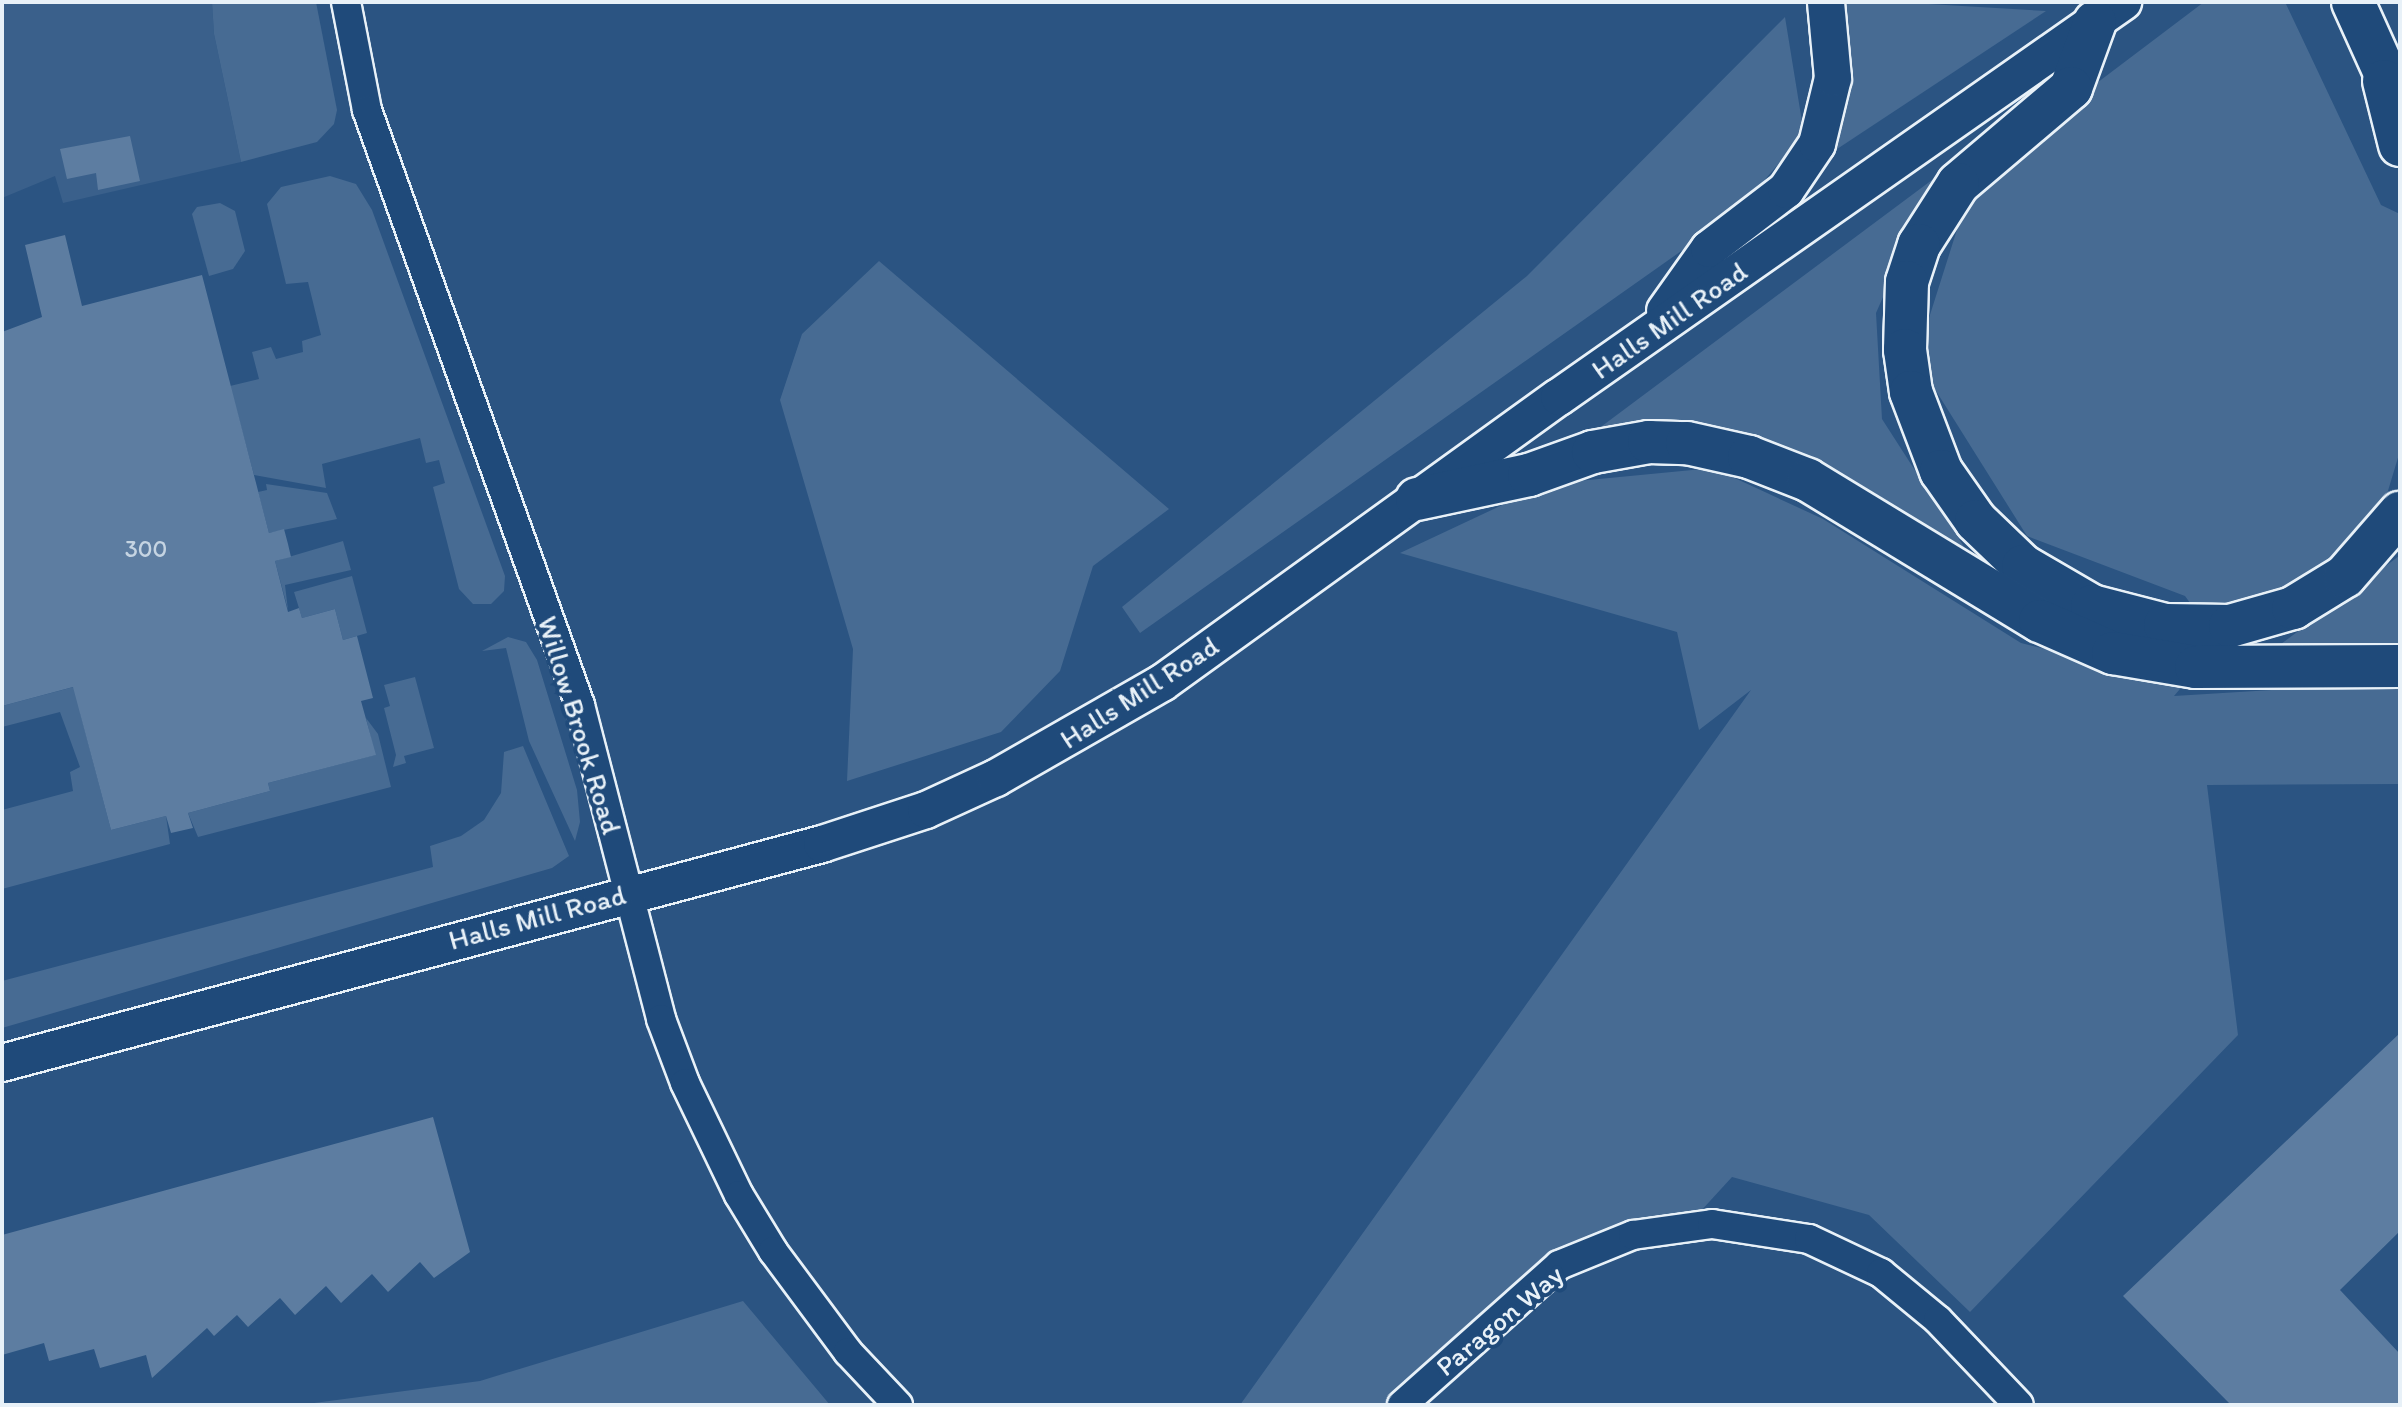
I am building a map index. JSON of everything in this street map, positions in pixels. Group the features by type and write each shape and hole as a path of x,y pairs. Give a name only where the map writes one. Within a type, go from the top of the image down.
{"highway":[{"path":"2353,2 2400,106"},
{"path":"2109,12 2071,88 1958,184 1919,245 1907,282 1905,350 1911,392 1941,471 1976,521 2023,566 2092,606 2165,625 2230,626 2293,608 2345,576 2400,513"},
{"path":"2377,53 2400,145"},
{"path":"1417,499 1529,475 1593,452 1649,442 1687,443 1749,457 1808,480 2040,621 2113,653 2196,667 2400,666"}],"main road":[{"path":"1650,332 1709,249 1786,190 1817,144 1833,78 1826,2"},
{"name":"Halls Mill Road","path":"2,1063 894,822 996,778 1142,697 1650,332 2109,12"}],"street":[{"name":"Willow Brook Road","path":"346,2 367,110 580,705 661,1019 697,1110 741,1200 807,1301 898,1405"},
{"name":"Paragon Way","path":"1402,1405 1559,1265 1633,1235 1712,1224 1809,1239 1881,1273 1938,1320 2019,1405"}],"shaded area":[{"path":"2,2 212,2 214,34 241,162 63,203 55,176 2,198"},
{"path":"212,2 316,2 337,110 334,124 317,142 241,162 214,34"},
{"path":"1841,2 1895,2 2046,11 1828,155"},
{"path":"2204,2 2285,2 2381,205 2400,214 2400,451 2381,514 2344,563 2245,613 2201,618 2185,596 2027,536 1916,359 1974,176"},
{"path":"1785,17 1804,134 1738,211 1140,633 1122,607 1527,276"},
{"path":"330,176 356,184 372,210 505,576 504,591 491,604 473,604 459,589 433,487 445,483 439,460 426,463 420,438 322,464 326,488 254,475 230,386 259,379 252,352 271,347 276,359 303,352 302,341 321,335 308,282 286,284 267,204 281,187"},
{"path":"1936,177 1876,313 1882,419 1979,570 1685,428 1598,429"},
{"path":"220,203 235,211 245,251 233,269 209,276 192,214 197,207"},
{"path":"879,261 1169,509 1093,566 1060,671 1001,732 847,781 853,649 780,400 802,334"},
{"path":"1713,468 1823,519 2021,643 2185,683 2174,696 2400,682 2400,784 2207,785 2238,1035 1970,1312 1869,1215 1732,1177 1688,1225 1538,1275 1397,1405 1240,1405 1751,690 1699,730 1677,632 1400,553 1547,484"},
{"path":"266,484 327,493 337,519 269,533 258,492 267,490"},
{"path":"343,541 351,570 285,585 288,610 275,561"},
{"path":"2399,556 2400,646 2277,647"},
{"path":"352,576 367,633 343,640 335,609 302,618 294,592"},
{"path":"508,637 526,642 537,660 577,790 580,822 575,841 529,741 506,648 482,651"},
{"path":"115,676 80,712 111,830 166,816 170,844 2,889 2,810 73,791 70,772 80,767 60,712 2,727 2,706"},
{"path":"415,677 434,748 404,756 406,763 393,767 396,755 384,708 390,706 384,685"},
{"path":"366,718 378,734 391,787 198,837 188,813 270,791 268,783 375,755"},
{"path":"523,746 569,856 552,868 2,1028 2,981 433,867 430,846 461,836 484,820 501,793 504,752"},
{"path":"743,1301 830,1405 299,1405 480,1381"}],"building":[{"path":"130,136 140,181 98,190 96,173 67,179 60,149"},
{"path":"65,235 82,306 202,275 269,533 284,529 288,544 291,557 275,561 288,612 299,608 302,618 335,609 343,640 357,636 373,698 361,701 376,755 268,783 270,791 188,813 193,828 171,833 166,816 111,830 73,687 2,706 2,332 42,317 25,245"},
{"path":"2400,1033 2400,1231 2340,1290 2400,1354 2400,1405 2231,1405 2123,1296"},
{"path":"433,1117 470,1252 434,1278 420,1262 388,1292 372,1274 341,1303 326,1286 295,1315 280,1298 248,1327 237,1315 214,1336 207,1328 152,1378 146,1355 100,1368 94,1349 49,1361 44,1343 2,1355 2,1235"}]}
